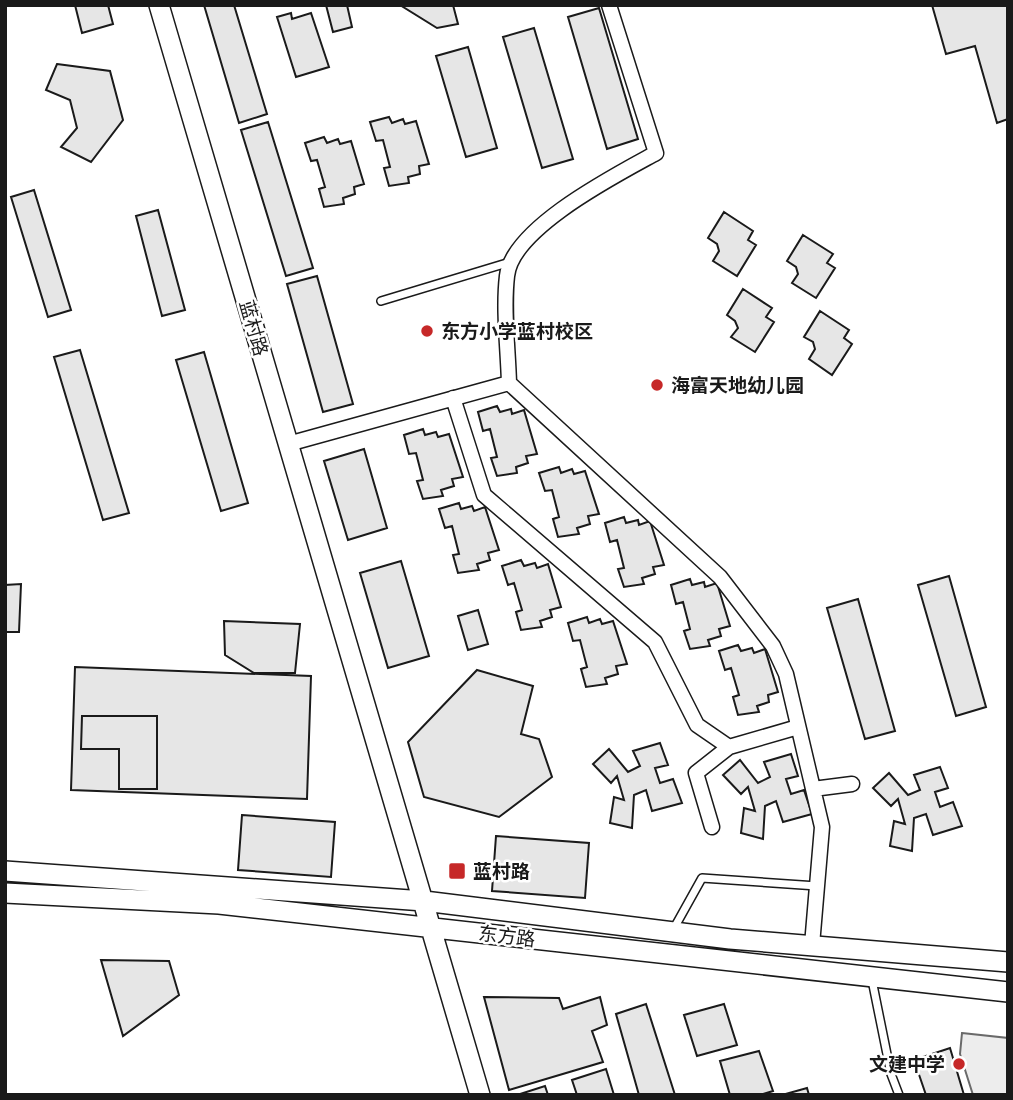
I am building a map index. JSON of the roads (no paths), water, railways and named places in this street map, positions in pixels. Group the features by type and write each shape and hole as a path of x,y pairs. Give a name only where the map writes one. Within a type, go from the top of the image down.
{"main road":[{"name":"蓝村路","path":"159,5 480,1095"},
{"name":"东方路","path":"5,871 424,901 673,931 1008,962"},
{"name":"东方路","path":"5,893 219,904 1008,992"}],"street":[{"path":"608,5 656,153 588,191 523,242 510,262 507,275 509,383 720,577 773,646 786,674 821,827 812,944"},
{"path":"288,444 509,383"},
{"path":"453,398 484,495 655,642 697,725 729,747"},
{"path":"712,827 696,773 729,747 798,727"},
{"path":"813,789 852,784"}],"lane":[{"path":"382,301 510,262"},
{"path":"673,931 702,878 817,886"},
{"path":"872,976 888,1062 899,1095"}],"place":[{"name":"东方小学蓝村校区","path":"427,331"},
{"name":"海富天地幼儿园","path":"657,385"},
{"name":"蓝村路","path":"457,871"},
{"name":"文建中学","path":"959,1064"}]}
